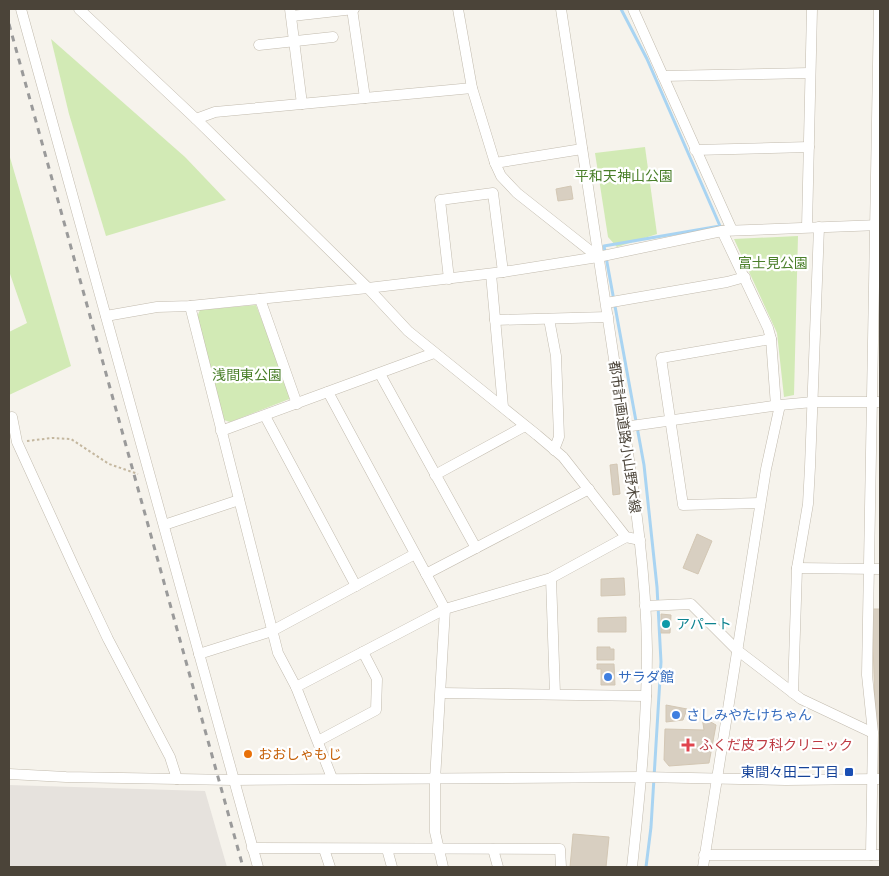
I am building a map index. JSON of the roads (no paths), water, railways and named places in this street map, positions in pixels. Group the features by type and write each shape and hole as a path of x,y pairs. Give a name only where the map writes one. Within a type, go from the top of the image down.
{"street":[{"path":"21,9 258,867"},
{"path":"79,9 196,119 368,288 408,331 563,457 626,537"},
{"path":"302,104 291,12 353,9 365,98"},
{"path":"458,9 472,88 495,163 501,176 517,193 598,256"},
{"name":"都市計画道路小山野木線","path":"561,9 640,540 645,606 646,696 642,778 632,867"},
{"path":"634,9 695,150 745,277 768,328 771,339 778,406 760,503 703,867"},
{"path":"807,227 812,9"},
{"path":"704,855 876,855 876,779 867,674 876,402 879,9"},
{"path":"259,45 333,37"},
{"path":"663,76 810,73"},
{"path":"196,119 215,112 472,88"},
{"path":"695,150 809,147"},
{"path":"495,163 582,149"},
{"path":"448,279 440,200 493,193 503,272"},
{"path":"106,316 157,307 190,306 491,274 727,231 878,225"},
{"path":"793,693 797,568 808,504 819,227"},
{"path":"491,274 503,407"},
{"path":"606,303 727,282 745,277"},
{"path":"260,299 297,404"},
{"path":"190,306 278,653 296,687 332,778"},
{"path":"495,320 608,317"},
{"path":"549,319 557,365 559,437 554,450"},
{"path":"760,503 683,505 661,358 771,339"},
{"path":"221,431 434,353"},
{"path":"380,374 476,548"},
{"path":"328,392 445,609 435,780 435,832 443,867"},
{"path":"624,428 813,402 876,402"},
{"path":"265,416 356,586"},
{"path":"12,417 17,442 108,639 170,757 177,779"},
{"path":"435,475 525,426"},
{"path":"426,574 589,488"},
{"path":"164,525 239,500"},
{"path":"296,687 445,609 551,578 626,537 640,540"},
{"path":"199,654 272,631 416,554"},
{"path":"797,568 880,569"},
{"path":"551,578 555,694"},
{"path":"645,606 691,604 737,650 801,699 873,733"},
{"path":"318,742 376,710 377,680 363,652"},
{"path":"441,693 646,696"},
{"path":"9,774 234,780 332,778 435,780 642,778 876,779"},
{"path":"252,848 560,849 561,867"},
{"path":"324,849 330,867"},
{"path":"387,849 392,867"},
{"path":"493,849 498,867"}],"waterway":[{"path":"621,9 647,59 720,226 604,246 644,465 657,587 661,662 651,827 646,867"}],"railway":[{"path":"9,24 243,867"}],"place":[{"name":"アパート","path":"666,624"},
{"name":"サラダ館","path":"608,677"},
{"name":"さしみやたけちゃん","path":"676,715"},
{"name":"ふくだ皮フ科クリニック","path":"688,745"},
{"name":"おおしゃもじ","path":"248,754"},
{"name":"東間々田二丁目","path":"849,772"}],"park label":[{"name":"平和天神山公園","path":"624,176"},
{"name":"富士見公園","path":"773,263"},
{"name":"浅間東公園","path":"247,375"}]}
